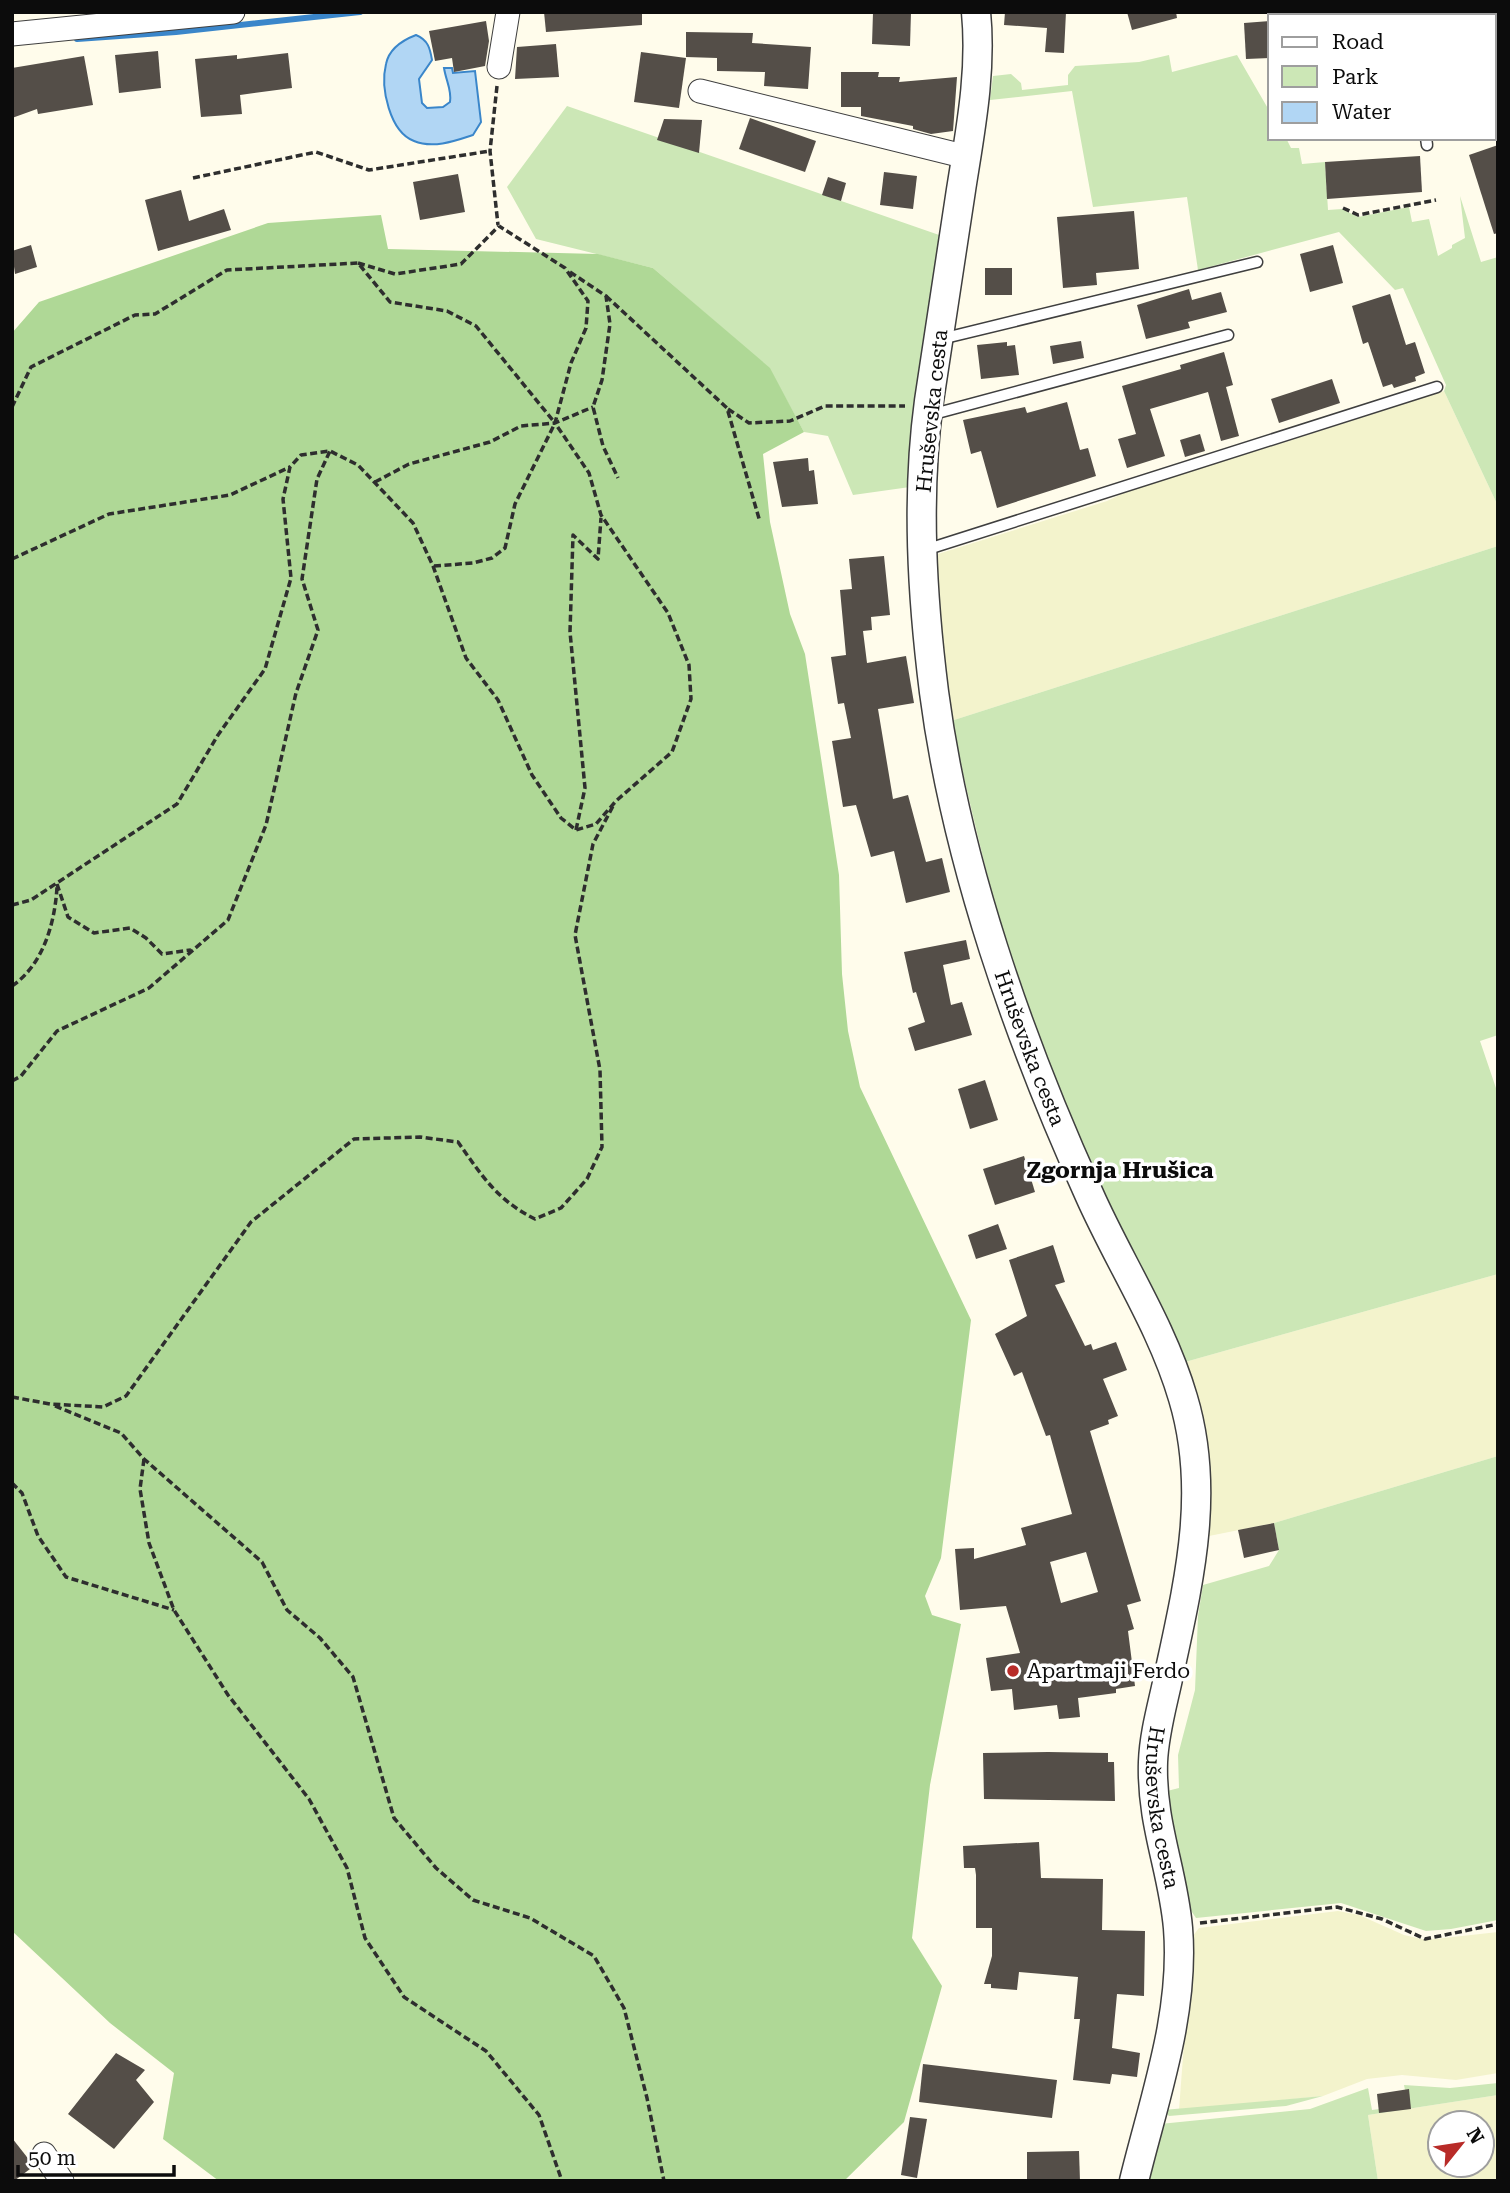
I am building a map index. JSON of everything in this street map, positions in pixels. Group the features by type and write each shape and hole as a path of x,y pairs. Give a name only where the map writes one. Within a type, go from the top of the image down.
{"street":[{"path":"12,34 233,12"},
{"path":"499,67 508,12"},
{"name":"Hruševska cesta","path":"976,12 978,57 967,157 938,339 923,467 922,551 940,726 963,836 1002,974 1068,1146 1175,1372 1191,1430 1197,1480 1195,1543 1153,1758 1157,1830 1177,1926 1179,1970 1174,2012 1134,2181"},
{"path":"700,91 967,157"},
{"path":"44,2154 62,2181"}],"lane":[{"path":"938,339 1258,262"},
{"path":"928,411 1228,335"},
{"path":"922,551 1437,387"}],"path":[{"path":"499,67 491,151 499,226"},
{"path":"193,178 316,152 369,170 491,151"},
{"path":"1343,208 1358,215 1436,200"},
{"path":"12,407 31,366 135,315 155,314 227,270 358,263 395,274 461,264 499,226"},
{"path":"499,226 606,296 727,408 749,423 790,421 825,406 928,411"},
{"path":"358,263 390,302 447,311 476,326 555,423 589,473 601,516 667,613 689,666 691,699 672,752 617,801 596,824 576,830"},
{"path":"433,566 473,563 492,558 505,548 515,504 555,423 571,363 586,328 588,301 565,268"},
{"path":"606,296 610,324 602,380 593,407 603,446 618,478"},
{"path":"375,482 409,464 490,442 521,426 555,423 593,407"},
{"path":"727,408 760,522"},
{"path":"12,1081 21,1076 57,1031 149,988 228,920 266,825 296,693 318,630 302,579 317,479 330,451"},
{"path":"12,559 109,514 230,495 290,467 301,455 330,451 358,465 413,523 433,566 466,658 498,700 532,775 561,817 576,830"},
{"path":"12,905 31,900 177,804 218,735 265,669 291,578 283,499 290,467"},
{"path":"576,830 584,788 570,632 570,556 573,536 598,559 601,516"},
{"path":"291,578 302,579"},
{"path":"12,1397 50,1404 103,1407 126,1396 251,1222 354,1139 420,1137 458,1142 499,1197 516,1209 535,1219 561,1208 587,1179 602,1147 600,1070 575,935 593,844 617,801"},
{"path":"57,884 68,917 94,933 130,928 146,938 162,954 193,949"},
{"path":"12,986 34,966 55,915 57,884"},
{"path":"50,1404 121,1433 144,1459 262,1562 287,1610 320,1638 353,1678 394,1818 436,1868 473,1900 530,1918 594,1956 624,2008 648,2098 664,2181"},
{"path":"144,1459 140,1489 149,1543 174,1610 228,1695 309,1799 346,1868 365,1938 404,1997 486,2051 539,2115 562,2181"},
{"path":"12,1483 22,1493 38,1536 66,1577 174,1610"},
{"path":"1177,1926 1337,1906 1382,1919 1425,1938 1498,1924"}],"green space":[{"path":"1169,55 1172,72 1237,55 1268,109 1268,140 1287,140 1291,148 1299,148 1302,164 1325,162 1328,210 1342,209 1358,217 1409,207 1412,222 1429,219 1438,256 1465,238 1460,196 1481,262 1498,257 1498,506 1444,391 1446,385 1403,288 1395,290 1339,232 1198,270 1187,197 1093,207 1072,91 990,100 993,76 1011,74 1021,83 1022,90 1068,85 1068,75 1075,66 1139,62"},
{"path":"567,106 942,236 910,487 853,495 828,436 804,432 769,368 653,268 536,239 507,187"},
{"path":"381,215 388,249 598,254 653,268 770,368 804,432 763,454 770,522 790,614 805,654 839,875 842,974 848,1031 860,1087 971,1320 941,1558 925,1596 932,1615 961,1624 930,1785 912,1938 942,1986 904,2122 844,2181 219,2181 163,2139 174,2073 110,2023 12,1931 12,333 39,302 268,223"},
{"path":"1444,391 1498,506 1498,546 951,721 934,561 938,554 1107,501 1145,483 1283,443"},
{"path":"1498,546 1498,1035 1480,1041 1498,1094 1498,1274 1185,1362 1089,1165 1038,1044 1000,924 951,721"},
{"path":"1498,1274 1498,1456 1274,1523 1209,1536 1209,1486 1185,1362"},
{"path":"1498,1456 1498,1920 1426,1931 1341,1903 1196,1918 1182,1891 1178,1874 1171,1840 1167,1791 1179,1788 1178,1755 1195,1690 1198,1616 1203,1585 1269,1566 1279,1550 1274,1523"},
{"path":"1338,1911 1359,1915 1404,1935 1426,1940 1498,1932 1498,2073 1456,2080 1402,2075 1367,2079 1323,2096 1179,2110 1192,1937 1199,1928"},
{"path":"1498,2083 1498,2095 1368,2115 1378,2181 1146,2181 1160,2124 1310,2109 1368,2088 1372,2110 1408,2105 1404,2085 1450,2088"},
{"path":"1498,2095 1498,2181 1378,2181 1368,2115"},
{"path":"1323,2096 1286,2106 1169,2116 1163,2110"}],"water":[{"path":"416,35 428,45 432,60 419,79 422,103 427,108 443,107 450,102 450,89 444,68 452,68 453,73 475,71 481,122 473,135 444,143 421,143 406,136 393,119 384,85 386,64 397,46"}],"building":[{"path":"544,12 642,12 642,25 546,32"},
{"path":"873,12 911,12 910,46 872,44"},
{"path":"1005,12 1066,12 1064,53 1045,52 1047,28 1004,25"},
{"path":"1127,12 1176,12 1177,18 1132,30"},
{"path":"486,21 489,41 485,66 454,72 452,58 435,61 429,31"},
{"path":"1268,21 1268,58 1246,59 1244,23"},
{"path":"686,32 753,33 752,43 811,47 808,89 764,86 765,72 717,71 717,58 686,57"},
{"path":"556,44 559,77 515,79 517,47"},
{"path":"158,51 161,88 119,93 115,55"},
{"path":"641,52 686,58 679,108 634,102"},
{"path":"288,53 292,88 240,95 242,114 201,117 195,59 237,55 237,59"},
{"path":"84,56 93,105 38,114 37,109 12,118 12,68"},
{"path":"841,72 879,72 878,77 900,77 899,82 957,77 953,131 931,134 913,129 913,126 861,116 861,107 841,107"},
{"path":"750,118 816,141 805,172 739,149"},
{"path":"664,119 702,120 699,153 657,140"},
{"path":"1498,145 1498,233 1494,234 1469,155"},
{"path":"1420,156 1422,192 1327,199 1325,162"},
{"path":"884,172 917,176 913,209 880,205"},
{"path":"458,174 465,212 420,220 413,182"},
{"path":"828,177 846,183 841,201 822,195"},
{"path":"181,190 189,221 224,209 231,230 158,251 145,200"},
{"path":"1134,211 1139,269 1096,273 1097,285 1063,288 1057,217"},
{"path":"31,245 37,267 15,274 12,251"},
{"path":"1333,245 1343,283 1310,292 1300,254"},
{"path":"985,268 1012,268 1012,295 985,295"},
{"path":"1189,289 1192,300 1221,292 1227,312 1188,322 1190,328 1146,339 1137,305"},
{"path":"1390,294 1406,345 1415,342 1425,373 1415,377 1416,381 1394,388 1392,384 1383,387 1368,342 1363,344 1352,306"},
{"path":"1081,341 1084,358 1053,364 1050,346"},
{"path":"1007,342 1007,346 1015,345 1019,375 981,379 977,345"},
{"path":"1224,352 1233,385 1226,387 1239,436 1221,441 1208,392 1150,409 1165,456 1127,468 1118,439 1136,434 1122,386 1181,369 1180,365"},
{"path":"1332,379 1340,403 1279,423 1271,399"},
{"path":"1067,402 1080,450 1088,448 1096,476 997,508 981,451 971,454 963,420 1025,407 1027,413"},
{"path":"1200,434 1205,451 1185,457 1180,440"},
{"path":"808,458 809,471 814,470 818,504 782,507 773,462"},
{"path":"884,556 890,615 871,617 872,630 863,631 867,663 906,656 914,703 878,709 893,799 908,795 926,862 942,858 950,892 906,903 894,851 871,857 856,805 843,807 832,741 851,738 844,703 838,704 831,657 846,655 840,590 852,589 849,559"},
{"path":"966,940 970,959 943,965 951,1005 962,1002 972,1035 915,1051 908,1028 925,1022 916,992 913,993 904,952"},
{"path":"985,1080 998,1120 970,1129 958,1089"},
{"path":"1024,1156 1035,1192 995,1205 983,1169"},
{"path":"998,1224 1007,1249 976,1259 968,1235"},
{"path":"1053,1245 1065,1282 1055,1285 1085,1346 1091,1344 1093,1350 1116,1342 1127,1370 1103,1379 1118,1416 1108,1420 1109,1424 1090,1431 1141,1601 1127,1605 1134,1629 1128,1631 1135,1686 1116,1689 1116,1693 1078,1698 1080,1717 1059,1719 1057,1705 1014,1710 1012,1689 991,1691 986,1658 1020,1653 1006,1606 960,1610 955,1549 974,1548 974,1559 1026,1545 1021,1528 1072,1514 1050,1435 1046,1436 1022,1372 1014,1376 995,1334 1027,1316 1009,1260","holes":["1086,1552 1098,1592 1061,1603 1050,1562"]},
{"path":"1274,1523 1279,1550 1244,1558 1238,1530"},
{"path":"983,1753 1108,1753 1108,1762 1114,1762 1115,1801 984,1799"},
{"path":"1039,1842 1041,1878 1103,1879 1102,1930 1145,1931 1144,1996 1117,1994 1112,2048 1140,2053 1137,2077 1112,2074 1110,2084 1073,2080 1080,2019 1074,2019 1078,1977 1019,1972 1017,1990 991,1988 991,1984 984,1984 992,1956 992,1928 976,1928 975,1868 964,1868 963,1846"},
{"path":"116,2053 145,2070 136,2080 154,2102 114,2149 68,2114"},
{"path":"923,2064 1057,2080 1052,2118 919,2102"},
{"path":"1409,2089 1411,2109 1379,2113 1377,2094"},
{"path":"910,2117 927,2119 917,2178 901,2175"},
{"path":"12,2138 34,2166 14,2181 12,2181"},
{"path":"1079,2151 1080,2181 1027,2181 1027,2152"}],"waterway":[{"path":"77,39 176,32 360,12"}],"place":[{"name":"Apartmaji Ferdo","path":"1013,1671"}],"district":[{"name":"Zgornja Hrušica","path":"1120,1170"}]}
